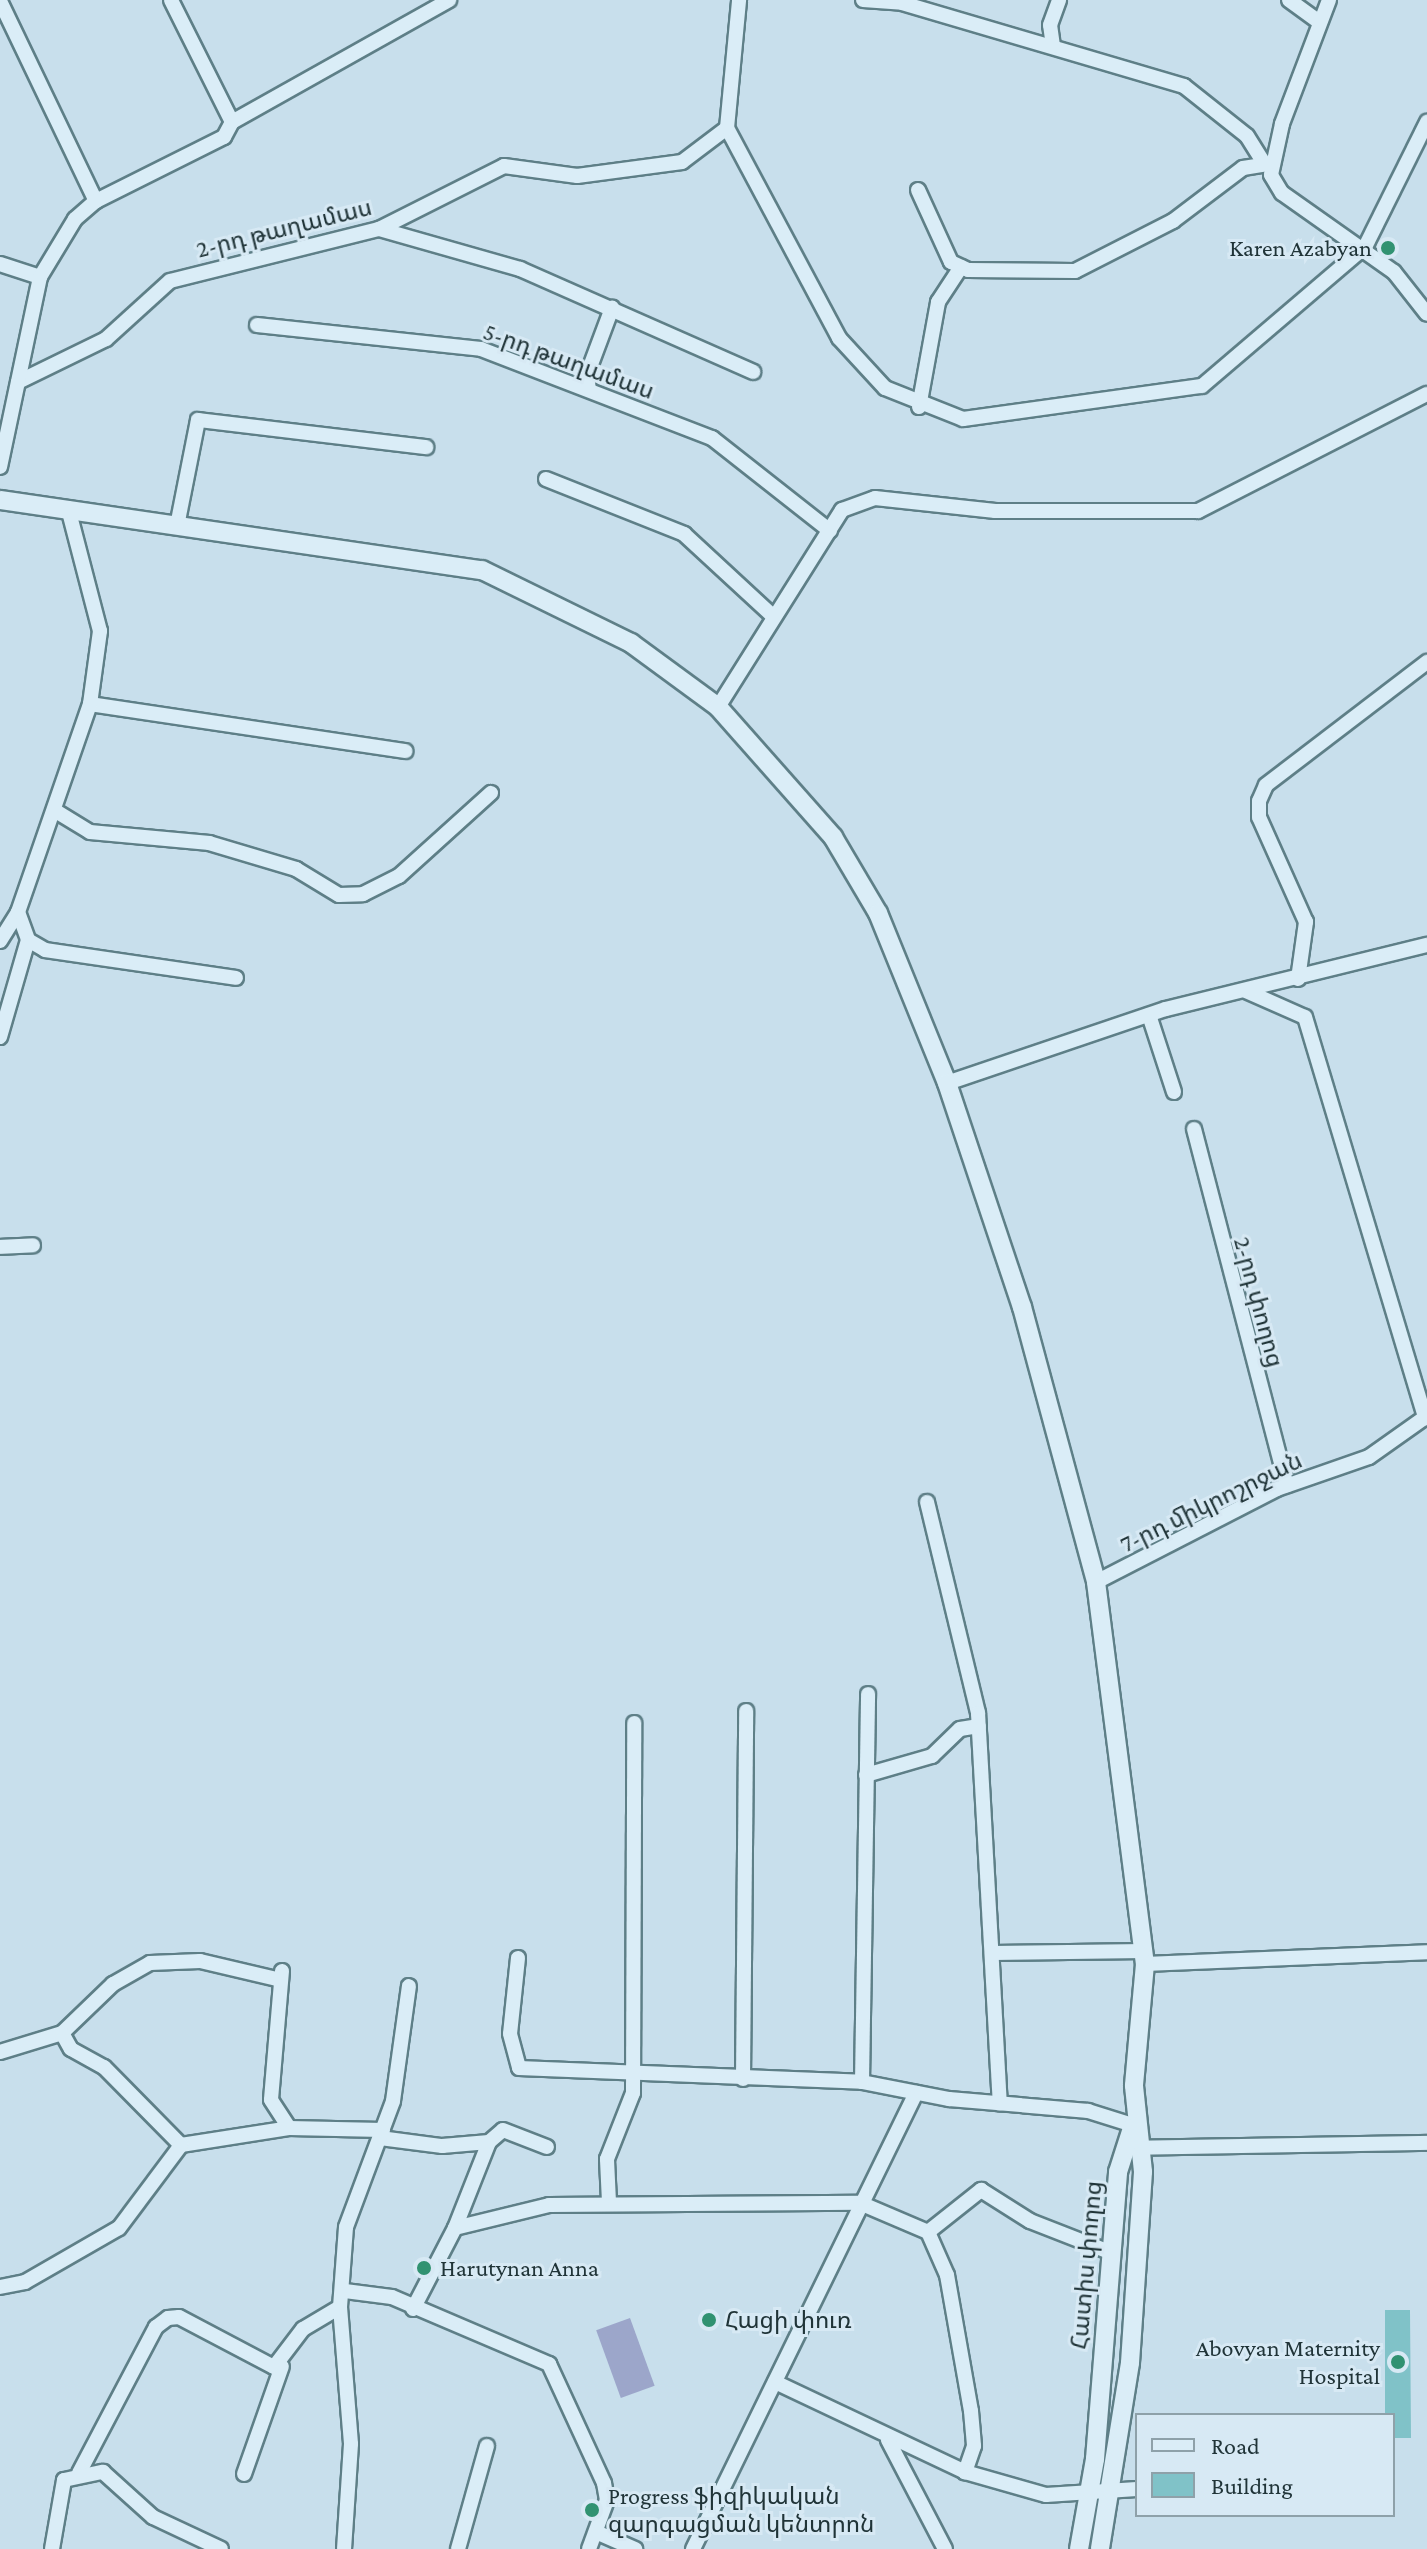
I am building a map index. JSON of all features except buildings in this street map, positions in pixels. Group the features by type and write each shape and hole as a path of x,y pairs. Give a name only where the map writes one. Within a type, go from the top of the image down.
{"main road":[{"name":"Հատիս փողոց","path":"0,500 178,521 482,570 631,643 718,707 833,837 878,913 947,1083 1022,1307 1096,1582 1145,1958 1132,2148 1112,2253 1089,2492 1079,2549"},
{"name":"Հատիս փողոց","path":"1100,2549 1130,2363 1143,2172 1132,2148"}],"street":[{"path":"171,0 232,122"},
{"path":"0,467 40,277 75,219 96,201 224,137 232,122 449,0"},
{"path":"739,0 727,128 839,338 885,388 919,407 963,419 1202,386 1365,247 1427,122"},
{"path":"863,0 902,3 1053,46 1194,92 1247,136 1282,193 1365,247 1427,314"},
{"path":"1053,46 1050,25 1059,0"},
{"path":"1289,0 1319,22"},
{"path":"918,190 951,262 961,267 1075,271 1161,228 1265,162 1329,0"},
{"path":"0,1 96,201"},
{"name":"2-րդ թաղամաս","path":"18,382 106,339 170,281 379,229 504,166 577,176 682,162 727,128"},
{"path":"379,229 520,269 753,372"},
{"path":"0,264 40,277"},
{"path":"919,407 938,302 961,267"},
{"path":"589,390 587,375 612,308"},
{"name":"5-րդ թաղամաս","path":"257,325 481,349 712,438 830,531"},
{"path":"718,707 842,510 875,498 995,511 1198,511 1427,394"},
{"path":"178,521 198,420 426,447"},
{"path":"546,479 684,534 773,616"},
{"path":"0,941 18,912 90,704 100,631 68,508"},
{"path":"1298,979 1306,922 1259,817 1259,801 1266,785 1427,662"},
{"path":"90,704 406,751"},
{"path":"54,810 90,832 209,843 351,895 399,876 491,793"},
{"path":"0,1037 28,940 18,912"},
{"path":"28,940 85,957 236,978"},
{"path":"947,1083 1149,1015 1427,945"},
{"path":"1243,990 1305,1017 1425,1422"},
{"path":"1149,1015 1174,1092"},
{"name":"2-րդ փողոց","path":"1194,1129 1287,1485"},
{"path":"0,1247 33,1245"},
{"name":"7-րդ միկրոշրջան","path":"1096,1582 1287,1485 1369,1457 1425,1422"},
{"path":"927,1502 979,1726 1000,2103"},
{"path":"862,2082 868,1694"},
{"path":"743,2079 746,1711"},
{"path":"609,2202 607,2159 633,2093 634,1723"},
{"path":"866,1775 932,1756 960,1729 979,1726"},
{"path":"993,1953 1145,1958 1427,1952"},
{"path":"518,1958 510,2034 519,2068 632,2077 862,2082 916,2093 1088,2111 1133,2125"},
{"path":"0,2052 62,2033 113,1984 150,1963 200,1961 282,1975 271,2100 289,2128"},
{"path":"344,2549 350,2416 340,2307 345,2291 339,2265 346,2227 382,2134 409,1986"},
{"path":"62,2033 181,2145"},
{"path":"693,2549 916,2093"},
{"path":"0,2287 25,2282 119,2228 181,2145 289,2128 489,2142"},
{"path":"413,2309 455,2228 489,2142 503,2130 547,2147"},
{"path":"1132,2148 1427,2143"},
{"path":"928,2232 981,2190 1030,2221 1112,2253"},
{"path":"455,2228 549,2205 609,2202 860,2203 928,2232 947,2275 971,2411 974,2446 965,2472"},
{"path":"345,2291 392,2297 413,2309 549,2364 604,2483 596,2532 589,2549"},
{"path":"244,2474 282,2366 303,2329 340,2307"},
{"path":"79,2473 156,2327 168,2318 179,2317 282,2366"},
{"path":"775,2382 888,2440 965,2472 1046,2495 1135,2489"},
{"path":"888,2440 945,2549"},
{"path":"458,2549 487,2446"},
{"path":"52,2549 64,2480 79,2473 103,2472 153,2517 218,2548"},
{"path":"596,2532 635,2549"}],"shaded area":[{"path":"630,2318 655,2386 621,2398 596,2330"}],"place":[{"name":"Karen Azabyan","path":"1388,248"},
{"name":"Harutynan Anna","path":"424,2268"},
{"name":"Հացի փուռ","path":"709,2320"},
{"name":"Abovyan Maternity Hospital","path":"1398,2362"},
{"name":"Progress ֆիզիկական զարգացման կենտրոն","path":"592,2510"}]}
